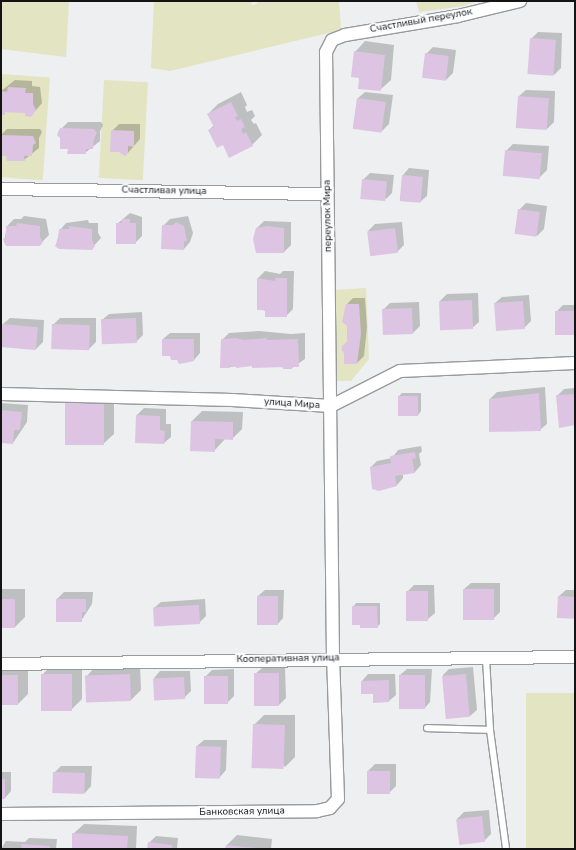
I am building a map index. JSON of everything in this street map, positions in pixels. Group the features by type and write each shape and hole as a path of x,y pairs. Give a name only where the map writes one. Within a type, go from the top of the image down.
{"street":[{"name":"Счастливый переулок","path":"345,35 458,16 520,1"},
{"name":"переулок Мира","path":"333,658 326,52 332,40 345,35"},
{"name":"Счастливая улица","path":"1,189 327,194"},
{"name":"улица Мира","path":"1,394 232,400 331,406 400,371 575,363"},
{"name":"Кооперативная улица","path":"1,664 333,658 575,657"},
{"name":"Банковская улица","path":"1,814 317,811 330,808 338,799 333,658"}],"lane":[{"path":"486,658 490,730 506,849"},
{"path":"427,728 490,730"}],"green space":[{"path":"1,1 69,1 66,57 1,49"},
{"path":"154,1 251,1 252,5 257,4 257,1 339,1 341,30 170,71 151,68"},
{"path":"416,1 477,1 464,6 419,12"},
{"path":"1,74 50,77 43,180 1,177"},
{"path":"104,80 148,82 143,180 99,178"},
{"path":"366,288 369,359 351,381 333,381 335,290"},
{"path":"526,693 575,693 575,849 526,849"}],"building":[{"path":"530,38 556,40 553,76 527,74"},
{"path":"354,51 385,55 381,91 358,89 359,78 351,77"},
{"path":"425,53 449,56 446,81 422,78"},
{"path":"8,87 26,88 25,93 33,93 33,104 36,110 31,117 25,116 25,113 5,112 5,115 1,115 1,91 7,92"},
{"path":"518,96 549,98 547,130 516,128"},
{"path":"357,98 386,102 381,133 353,129"},
{"path":"231,102 238,116 235,117 237,121 241,119 245,127 241,129 243,134 246,132 253,146 229,158 223,145 217,148 208,130 214,127 207,114"},
{"path":"60,128 94,129 97,133 94,138 93,149 86,149 86,154 67,154 68,149 60,149 60,138 57,135"},
{"path":"111,130 134,131 134,147 128,146 128,153 125,156 119,152 110,152"},
{"path":"1,135 33,136 36,143 33,145 32,156 24,156 25,161 7,161 6,156 1,156"},
{"path":"505,150 542,153 540,179 503,176"},
{"path":"402,175 423,177 421,203 400,201"},
{"path":"362,179 387,181 385,201 360,199"},
{"path":"518,209 540,212 536,237 515,234"},
{"path":"122,219 130,219 130,223 136,223 136,244 116,244 116,223 122,223"},
{"path":"176,222 184,226 187,241 184,241 184,250 161,249 162,225 173,225"},
{"path":"17,223 40,226 40,237 43,242 40,246 6,246 3,239 6,237 6,226 16,226"},
{"path":"69,226 92,229 92,240 95,246 92,250 59,249 55,246 58,240 59,229 69,229"},
{"path":"267,226 284,228 284,253 256,253 253,239 256,228"},
{"path":"395,228 398,253 370,256 367,231"},
{"path":"257,278 275,281 275,278 287,278 287,317 265,317 265,310 257,310"},
{"path":"472,300 473,329 440,330 439,301"},
{"path":"523,301 525,329 496,331 494,303"},
{"path":"346,304 359,304 361,334 357,364 344,364 344,351 342,351 342,346 347,342 347,326 342,322"},
{"path":"412,308 413,334 383,335 382,309"},
{"path":"555,311 575,311 575,335 555,335"},
{"path":"136,318 137,343 102,344 101,319"},
{"path":"2,324 38,327 36,350 1,347"},
{"path":"52,324 90,325 89,350 51,349"},
{"path":"236,338 244,340 267,338 267,340 298,339 299,367 292,367 292,369 283,369 283,367 252,368 252,366 236,368 236,366 230,366 230,368 220,368 221,339"},
{"path":"162,339 194,339 194,361 179,364 177,360 171,360 170,356 162,356"},
{"path":"539,393 541,431 489,432 489,399"},
{"path":"575,394 575,425 559,428 556,395"},
{"path":"398,396 418,396 418,416 398,416"},
{"path":"65,403 104,403 104,445 65,445"},
{"path":"1,410 22,412 20,430 14,430 13,444 1,443"},
{"path":"136,415 160,416 160,430 165,431 164,444 135,443"},
{"path":"191,421 233,422 233,440 215,439 215,452 190,451"},
{"path":"415,452 416,458 412,459 415,473 395,476 397,486 379,491 372,489 370,467 391,463 390,456"},
{"path":"463,589 494,589 494,620 463,620"},
{"path":"406,591 428,591 428,621 406,621"},
{"path":"257,596 278,596 278,625 257,625"},
{"path":"558,596 575,597 574,619 557,618"},
{"path":"1,599 15,599 15,628 1,628"},
{"path":"56,599 86,599 86,612 82,612 82,622 56,622"},
{"path":"199,605 200,624 154,626 153,607"},
{"path":"352,606 377,606 378,628 360,628 360,625 352,625"},
{"path":"254,673 279,673 279,706 254,706"},
{"path":"41,674 72,674 72,711 41,711"},
{"path":"130,674 131,701 86,703 85,676"},
{"path":"466,674 470,717 446,719 442,676"},
{"path":"1,675 18,675 18,705 1,705"},
{"path":"399,675 425,675 425,709 399,709"},
{"path":"204,676 228,676 228,704 204,704"},
{"path":"184,677 185,699 154,701 153,679"},
{"path":"389,680 389,702 373,703 373,694 361,694 361,681"},
{"path":"253,724 285,725 283,769 251,768"},
{"path":"196,746 221,747 220,779 195,778"},
{"path":"367,771 390,771 390,794 367,794"},
{"path":"53,772 85,773 84,794 52,793"},
{"path":"1,779 5,779 5,799 1,799"},
{"path":"482,816 485,842 459,845 456,819"},
{"path":"72,833 128,836 127,849 72,849"},
{"path":"148,842 172,845 172,849 147,849"},
{"path":"21,844 50,846 50,849 22,849"},
{"path":"226,845 257,848 257,849 225,849"}]}
